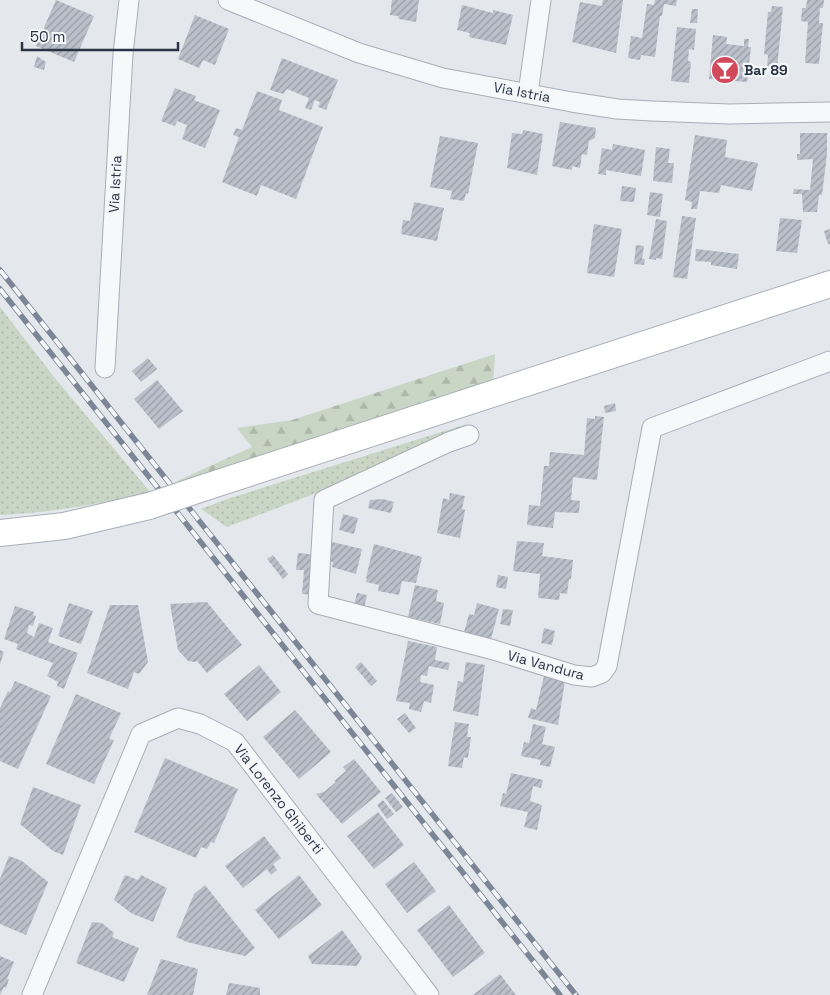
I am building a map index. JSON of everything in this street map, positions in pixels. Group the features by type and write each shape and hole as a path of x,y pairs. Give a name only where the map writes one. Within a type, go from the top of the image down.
{"main road":[{"path":"0,532 64,526 149,506 830,284"}],"street":[{"name":"Via Istria","path":"105,368 123,54 129,0"},
{"name":"Via Istria","path":"228,0 359,53 443,78 590,105 652,112 729,114 830,112"},
{"path":"528,93 541,0"},
{"name":"Via Vandura","path":"469,434 324,500 318,604 494,650 574,675 592,677 602,673 607,666 652,428 830,361"},
{"name":"Via Lorenzo Ghiberti","path":"32,995 141,734 178,718 200,724 235,742 429,995"}],"green space":[{"path":"0,307 54,377 151,493 57,510 0,515"},
{"path":"495,354 493,384 178,484 177,481 252,447 237,428 292,420"},
{"path":"470,423 314,494 227,527 201,509 230,498"}],"building":[{"path":"56,0 94,16 74,62 36,46"},
{"path":"392,0 419,0 416,22 399,19 398,16 390,15"},
{"path":"603,0 623,0 616,53 572,42 580,2 602,6"},
{"path":"655,0 677,0 676,6 664,4 662,16 660,16 655,57 641,55 640,60 628,58 631,36 642,38 647,4 654,5"},
{"path":"807,0 824,0 823,8 820,8 819,23 823,23 819,64 805,63 808,22 801,21 802,8 806,8"},
{"path":"462,5 493,13 493,10 513,15 506,45 469,37 470,33 457,30"},
{"path":"772,6 783,7 777,69 767,68 768,55 764,54 768,12 771,12"},
{"path":"692,9 698,9 697,23 690,23"},
{"path":"195,15 229,29 215,65 203,60 199,68 178,59"},
{"path":"677,27 696,29 694,50 689,49 688,61 691,62 689,83 671,81"},
{"path":"713,35 727,37 726,44 744,46 744,39 749,39 748,47 751,47 747,82 709,79"},
{"path":"37,56 46,62 44,70 34,67"},
{"path":"282,58 338,80 326,110 318,107 320,102 315,100 311,110 305,108 309,98 287,89 283,94 270,90"},
{"path":"175,88 196,96 194,100 220,110 205,148 182,139 187,125 177,121 175,126 161,121"},
{"path":"257,91 282,100 279,110 323,127 296,199 261,185 257,196 222,182 239,137 233,135 236,128 242,130"},
{"path":"560,122 596,128 595,138 589,141 587,155 582,154 580,168 572,166 572,170 552,166"},
{"path":"523,130 543,134 537,175 507,168 512,133 522,134"},
{"path":"800,133 827,133 827,154 822,195 819,195 817,212 803,212 802,194 793,194 794,189 810,190 813,159 797,160 797,154 800,154"},
{"path":"695,135 727,140 725,157 758,163 752,191 721,185 719,193 700,191 697,209 691,209 692,202 685,200"},
{"path":"440,136 478,143 468,194 466,193 464,201 450,199 452,191 430,187"},
{"path":"613,144 645,150 641,176 606,170 606,175 598,174 602,148 612,150"},
{"path":"656,147 670,149 668,163 674,163 672,183 653,181"},
{"path":"622,186 636,188 634,202 620,201"},
{"path":"650,192 663,194 660,217 647,215"},
{"path":"414,202 444,208 437,241 401,234 403,220 410,221"},
{"path":"682,216 696,218 687,279 673,277"},
{"path":"780,218 802,220 797,253 776,251"},
{"path":"656,219 667,221 662,259 656,258 656,260 649,259"},
{"path":"594,224 622,229 614,277 587,273"},
{"path":"830,229 830,244 828,244 824,231"},
{"path":"636,245 644,246 642,259 645,259 644,265 634,264"},
{"path":"696,249 739,254 737,269 711,265 711,262 695,261"},
{"path":"148,358 157,369 141,382 132,371"},
{"path":"157,380 183,411 159,429 134,399"},
{"path":"615,403 616,411 605,413 604,406"},
{"path":"595,416 604,417 597,480 573,477 571,500 580,501 579,513 555,512 553,528 527,525 529,505 540,506 544,466 549,466 550,452 584,455 587,418 595,419"},
{"path":"450,493 465,496 462,509 465,510 460,538 437,533 443,498 449,500"},
{"path":"383,499 394,502 391,513 368,508 370,500"},
{"path":"343,514 358,518 354,534 339,530"},
{"path":"517,541 544,543 542,556 573,560 567,594 560,593 559,600 538,598 540,574 513,571"},
{"path":"332,542 362,549 356,574 332,567 333,562 327,561"},
{"path":"374,544 422,557 416,583 402,581 399,595 378,591 379,585 366,582"},
{"path":"298,553 318,555 315,595 302,594 304,570 296,570"},
{"path":"273,555 288,574 283,579 267,559"},
{"path":"498,575 508,577 506,589 496,587"},
{"path":"415,585 438,590 436,601 444,603 440,624 408,617"},
{"path":"357,593 367,595 364,608 354,605"},
{"path":"207,602 242,645 207,673 197,661 188,661 178,650 170,604"},
{"path":"69,603 93,611 81,644 58,636"},
{"path":"477,603 499,609 490,643 463,636 469,614 474,615"},
{"path":"110,605 138,605 148,662 139,674 134,672 128,689 87,673"},
{"path":"15,606 34,612 33,615 36,616 33,626 29,625 27,633 34,637 39,623 53,628 48,642 78,653 64,689 57,686 58,682 47,676 53,663 16,649 18,644 4,639"},
{"path":"503,609 513,610 510,626 500,624"},
{"path":"544,628 555,631 552,645 541,643"},
{"path":"408,641 437,647 435,660 450,663 448,670 429,666 427,676 421,675 420,682 434,685 431,703 424,701 421,712 409,709 410,703 396,701"},
{"path":"0,650 4,652 0,664"},
{"path":"361,662 377,681 371,686 355,667"},
{"path":"466,662 485,665 478,716 453,711 458,681 463,682"},
{"path":"259,665 281,692 247,721 224,694"},
{"path":"544,676 565,681 558,725 528,718 531,708 536,710"},
{"path":"15,681 51,696 18,769 0,761 0,708"},
{"path":"76,694 121,713 109,739 114,740 94,784 46,764"},
{"path":"295,710 331,752 299,779 263,737"},
{"path":"405,713 416,728 409,733 397,719"},
{"path":"455,722 469,724 467,737 471,737 468,758 464,757 462,768 448,766"},
{"path":"533,724 546,727 542,744 555,747 550,767 540,765 541,760 521,756 524,742 529,743"},
{"path":"165,758 238,789 214,843 211,842 207,849 201,847 196,858 134,832"},
{"path":"354,759 381,792 342,824 316,794 324,792 336,782 334,781 346,771 343,767"},
{"path":"511,773 543,780 541,788 533,786 530,801 542,805 537,830 524,827 528,812 500,806 503,793 506,794"},
{"path":"33,787 81,805 63,855 53,851 20,824"},
{"path":"392,793 403,807 396,812 385,798"},
{"path":"383,800 394,814 387,819 377,805"},
{"path":"378,812 404,845 374,869 347,836"},
{"path":"264,836 281,858 273,864 277,870 271,875 267,869 243,888 225,866"},
{"path":"9,856 22,861 48,882 26,935 0,924 0,879"},
{"path":"414,862 436,891 407,913 385,884"},
{"path":"125,875 138,880 141,875 167,888 153,922 131,913 114,900"},
{"path":"299,875 322,905 279,939 255,910"},
{"path":"205,885 255,948 245,956 187,942 176,937 194,894"},
{"path":"449,905 485,953 453,977 417,930"},
{"path":"92,922 102,923 114,933 112,937 139,948 124,982 76,963"},
{"path":"342,930 362,957 357,966 312,964 308,956"},
{"path":"0,956 14,962 7,979 9,979 6,988 4,987 0,995"},
{"path":"161,959 198,969 193,995 147,995"},
{"path":"500,974 516,995 473,995"},
{"path":"229,983 260,988 260,995 226,995"}],"railway":[{"path":"0,270 576,995"},
{"path":"0,289 560,995"}],"place":[{"name":"Bar 89","path":"725,70"}]}
